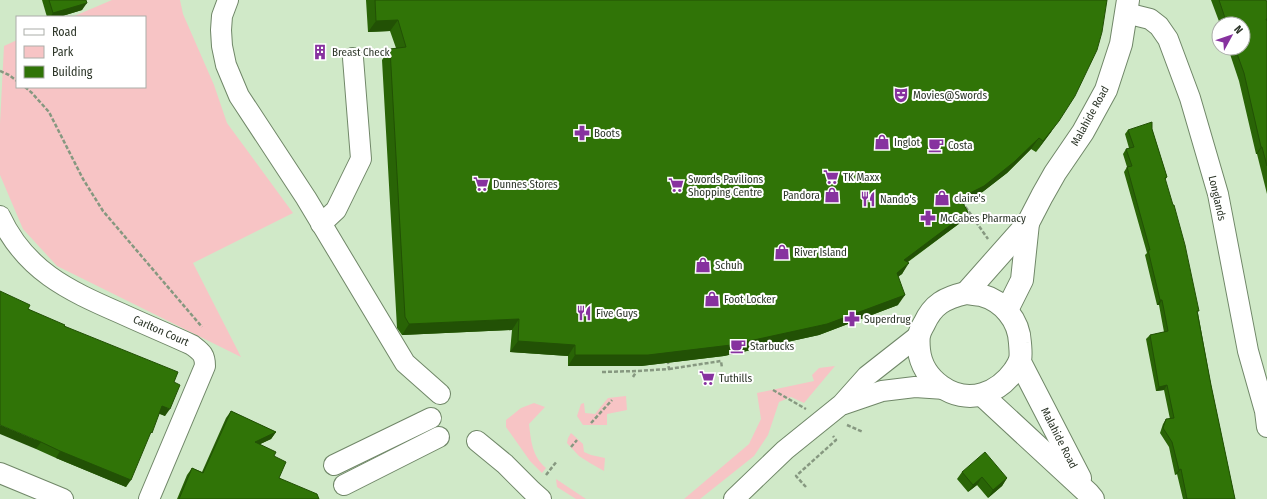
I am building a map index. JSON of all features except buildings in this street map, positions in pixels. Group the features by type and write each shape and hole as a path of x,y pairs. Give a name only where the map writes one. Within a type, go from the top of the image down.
{"main road":[{"name":"Malahide Road","path":"966,294 1028,224 1055,173 1083,132 1106,90 1121,44 1127,7"},
{"name":"Malahide Road","path":"1007,310 1022,280 1028,224"},
{"path":"966,294 980,294 993,299 1007,310 1014,320 1020,335 1020,362 1008,379 996,389 970,396 957,394 945,389 934,381 925,370 920,358 918,336 927,316 938,304 951,297 966,294"},
{"name":"Malahide Road","path":"1020,362 1090,496"},
{"name":"Malahide Road","path":"982,394 1090,496"}],"street":[{"path":"222,5 222,46 226,65 239,96 291,174 405,363 440,394"},
{"name":"Longlands","path":"1127,7 1150,19 1159,26 1168,39 1190,98 1218,194 1248,351 1266,416"},
{"path":"321,224 336,210 361,159 353,58"},
{"name":"Carlton Court","path":"0,216 17,245 32,262 49,276 68,289 91,301 192,345 201,351 203,355"},
{"path":"842,414 867,376 918,336"},
{"path":"149,499 205,366 205,358 203,355"},
{"path":"734,499 785,450 882,391 915,387 945,389"},
{"path":"334,465 431,418"},
{"path":"344,485 439,437"},
{"path":"478,441 506,464 541,499"},
{"path":"0,473 63,499"}],"path":[{"path":"0,71 16,80"},
{"path":"26,88 49,112 83,179 103,211 201,325 208,344 203,355"},
{"path":"961,201 999,256"},
{"path":"602,372 637,372 669,369 720,361 722,368"},
{"path":"668,363 669,369"},
{"path":"633,377 637,372"},
{"path":"773,390 810,412"},
{"path":"591,423 612,400"},
{"path":"842,414 863,432"},
{"path":"806,487 796,476 836,440 831,433"},
{"path":"571,446 577,440"},
{"path":"546,475 557,461"}],"green space":[{"path":"112,0 180,0 183,14 214,85 227,123 293,213 193,263 241,357 57,266 23,229 0,175 0,124 4,46 16,40 16,88 146,88 146,16 74,16"},
{"path":"835,366 804,403 791,397 779,402 768,435 754,456 700,499 684,499 749,444 761,419 757,393 814,381 812,375 819,368"},
{"path":"626,396 627,410 607,414 607,425 583,425 577,416 581,404 584,403 585,413 595,414 608,398"},
{"path":"534,403 545,407 529,424 533,448 541,463 546,468 542,473 530,461 506,427 506,420 521,408"},
{"path":"571,433 583,444 584,452 605,458 604,471 579,456 567,443"},
{"path":"556,479 586,499 576,499 557,487"}],"place":[{"name":"Breast Check","path":"320,52"},
{"name":"Movies@Swords","path":"901,95"},
{"name":"Boots","path":"582,133"},
{"name":"Inglot","path":"882,142"},
{"name":"Costa","path":"936,145"},
{"name":"TK Maxx","path":"831,177"},
{"name":"Dunnes Stores","path":"481,184"},
{"name":"Swords Pavilions Shopping Centre","path":"676,185"},
{"name":"Pandora","path":"832,195"},
{"name":"claire's","path":"942,198"},
{"name":"Nando's","path":"868,199"},
{"name":"McCabes Pharmacy","path":"928,218"},
{"name":"River Island","path":"782,252"},
{"name":"Schuh","path":"703,265"},
{"name":"Foot Locker","path":"712,299"},
{"name":"Five Guys","path":"584,313"},
{"name":"Superdrug","path":"852,319"},
{"name":"Starbucks","path":"738,346"},
{"name":"Tuthills","path":"707,378"}]}
